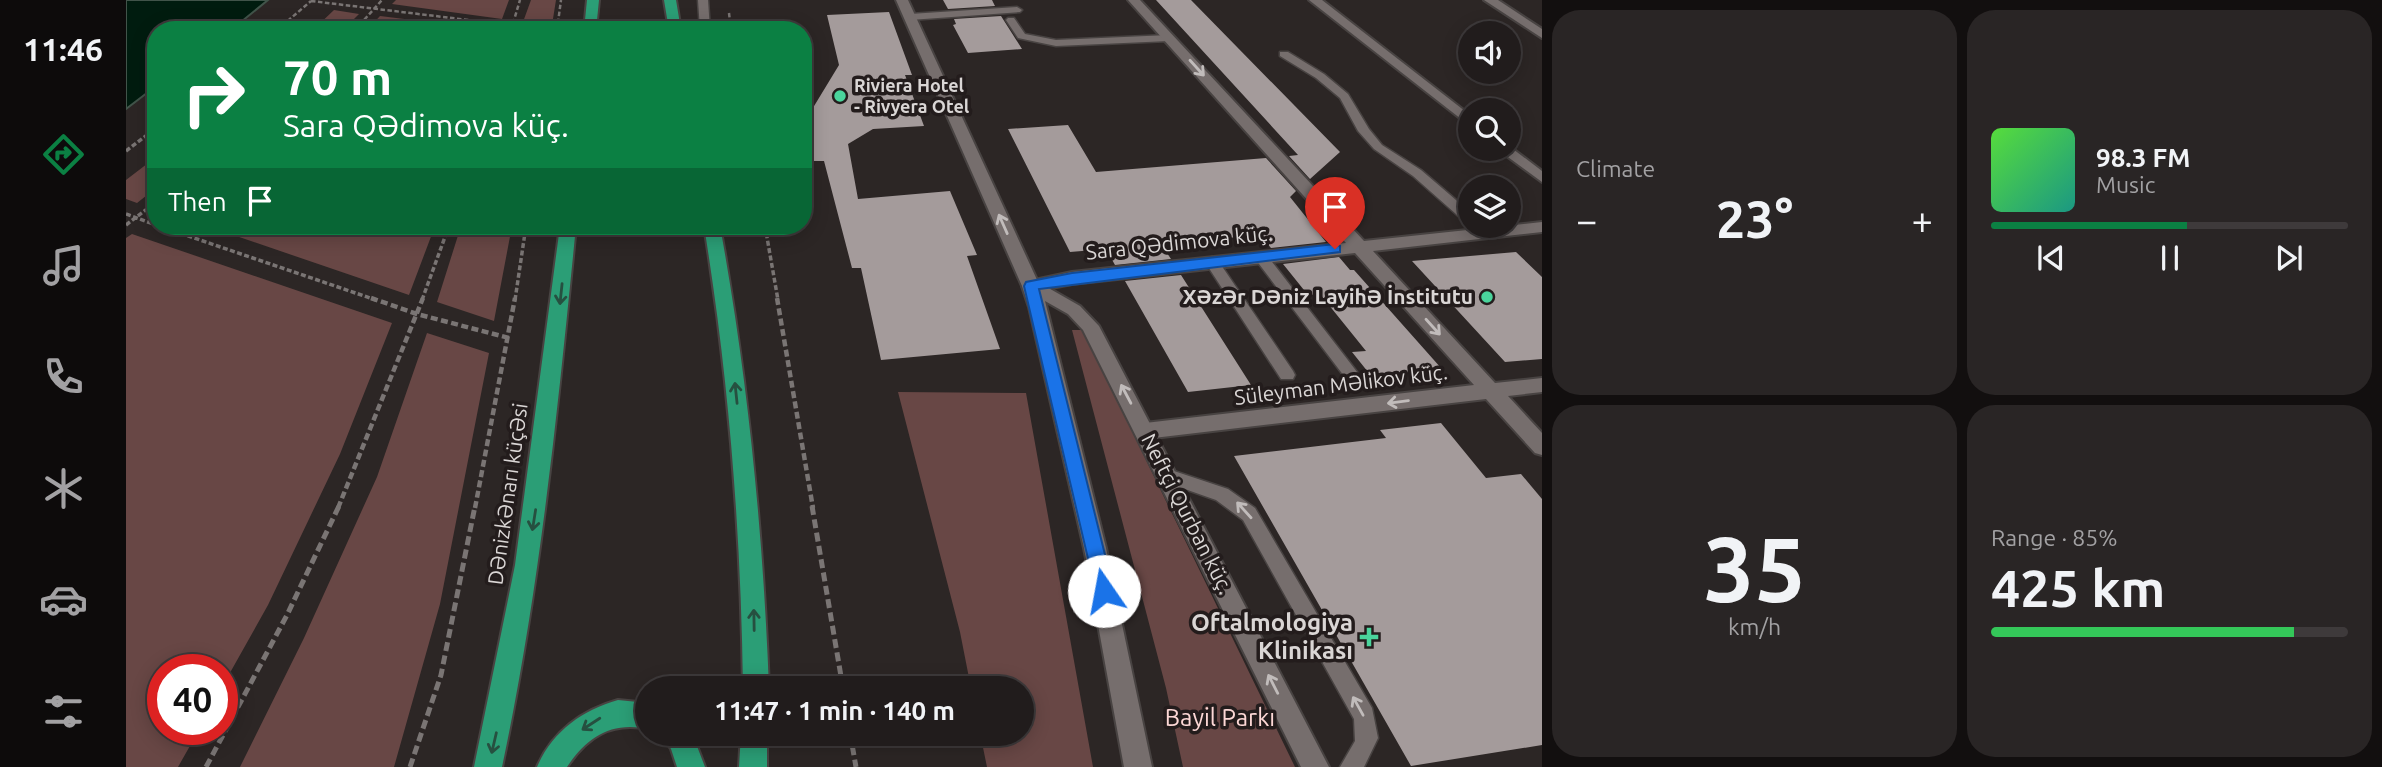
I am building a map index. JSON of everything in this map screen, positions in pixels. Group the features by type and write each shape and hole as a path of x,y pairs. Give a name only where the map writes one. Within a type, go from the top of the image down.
{"highway":[{"path":"591,21 593,0"},
{"path":"670,0 674,21"},
{"name":"Dənizkənarı küçəsi","path":"488,767 505,698 534,520 567,235"},
{"path":"714,235 732,350 753,566 756,676"},
{"path":"551,767 561,749 583,728 603,716 635,712"},
{"path":"683,746 691,767"},
{"path":"753,767 754,746"}],"street":[{"path":"902,0 1031,286 1095,548 1138,767"},
{"path":"1135,0 1542,447"},
{"path":"1315,0 1458,113"},
{"path":"1490,0 1542,34"},
{"path":"1520,161 1542,178"},
{"name":"Sara Qədimova küç.","path":"1521,228 1542,227"},
{"name":"Sara Qədimova küç.","path":"1031,286 1072,278 1458,232"},
{"name":"Neftçi Qurban küç.","path":"1031,286 1074,310 1090,327 1146,431 1315,767"},
{"name":"Süleyman Məlikov küç.","path":"1146,431 1542,385"}],"lane":[{"path":"703,0 704,21"},
{"path":"910,17 1017,10"},
{"path":"1011,20 1021,36 1044,42 1169,38"},
{"path":"1284,54 1320,76 1344,96 1364,131 1378,147 1417,173 1458,209"},
{"path":"1261,257 1349,372"},
{"path":"1212,262 1287,375"},
{"path":"1168,476 1227,496 1239,503 1249,514 1364,716 1369,733 1365,747 1351,767"}],"path":[{"path":"287,21 311,0 461,21"},
{"path":"363,21 382,0"},
{"path":"513,21 520,0"},
{"path":"558,21 561,0"},
{"path":"126,151 147,135"},
{"path":"126,225 147,209"},
{"path":"126,214 147,222"},
{"path":"186,235 417,314 509,338"},
{"path":"206,767 292,606 368,441 446,235"},
{"path":"410,767 441,675 509,338 525,235"},
{"path":"767,235 841,676"},
{"path":"852,746 856,767"}],"green space":[{"path":"396,0 509,0 502,19 392,4"},
{"path":"531,0 556,0 553,21 523,21"},
{"path":"334,10 359,14 352,21 322,21"},
{"path":"380,16 421,21 375,21"},
{"path":"147,164 147,195 137,203 126,199 126,180"},
{"path":"132,234 392,323 340,454 268,605 238,658 238,654 147,654 147,745 190,745 178,767 126,767 126,238"},
{"path":"233,235 432,235 409,295"},
{"path":"458,235 510,235 494,321 437,302"},
{"name":"Bayil Parkı","path":"1072,330 1083,330 1295,767 1183,767 1166,688"},
{"path":"427,333 489,353 440,604 394,767 240,767 304,638 377,477"},
{"path":"898,392 1026,393 1093,767 987,767 983,746 1034,746 1034,676 969,676 960,632"}],"shaded area":[{"path":"126,0 268,0 242,21 147,21 147,93 126,109"}],"building":[{"path":"943,0 992,0 995,6 948,9"},
{"path":"1156,0 1191,0 1340,152 1310,179 1289,156 1298,155"},
{"path":"889,12 912,75 905,75 924,126 873,129 848,144 858,199 950,191 977,255 967,256 1000,349 881,360 861,268 852,268 824,161 813,161 812,109 839,65 827,15"},
{"path":"1001,16 1022,49 968,53 953,25 956,24 954,19"},
{"path":"1068,125 1096,172 1266,158 1296,191 1290,197 1326,242 1271,248 1260,235 1161,244 1171,259 1115,265 1106,249 1070,252 1008,129"},
{"path":"1516,252 1542,277 1542,359 1505,362 1412,261"},
{"path":"1339,257 1350,270 1354,270 1441,368 1372,377 1352,352 1366,351 1320,294 1308,295 1283,264"},
{"path":"1181,275 1251,385 1188,392 1125,281"},
{"path":"1441,423 1486,478 1521,474 1542,499 1542,745 1411,766 1234,456 1386,438 1380,430"}],"place":[{"name":"Riviera Hotel - Rivyera Otel","path":"840,96"},
{"name":"Xəzər Dəniz Layihə İnstitutu","path":"1487,297"},
{"name":"Oftalmologiya Klinikası","path":"1369,637"}],"route":[{"path":"1104,591 1031,286 1072,278 1335,249"}]}
